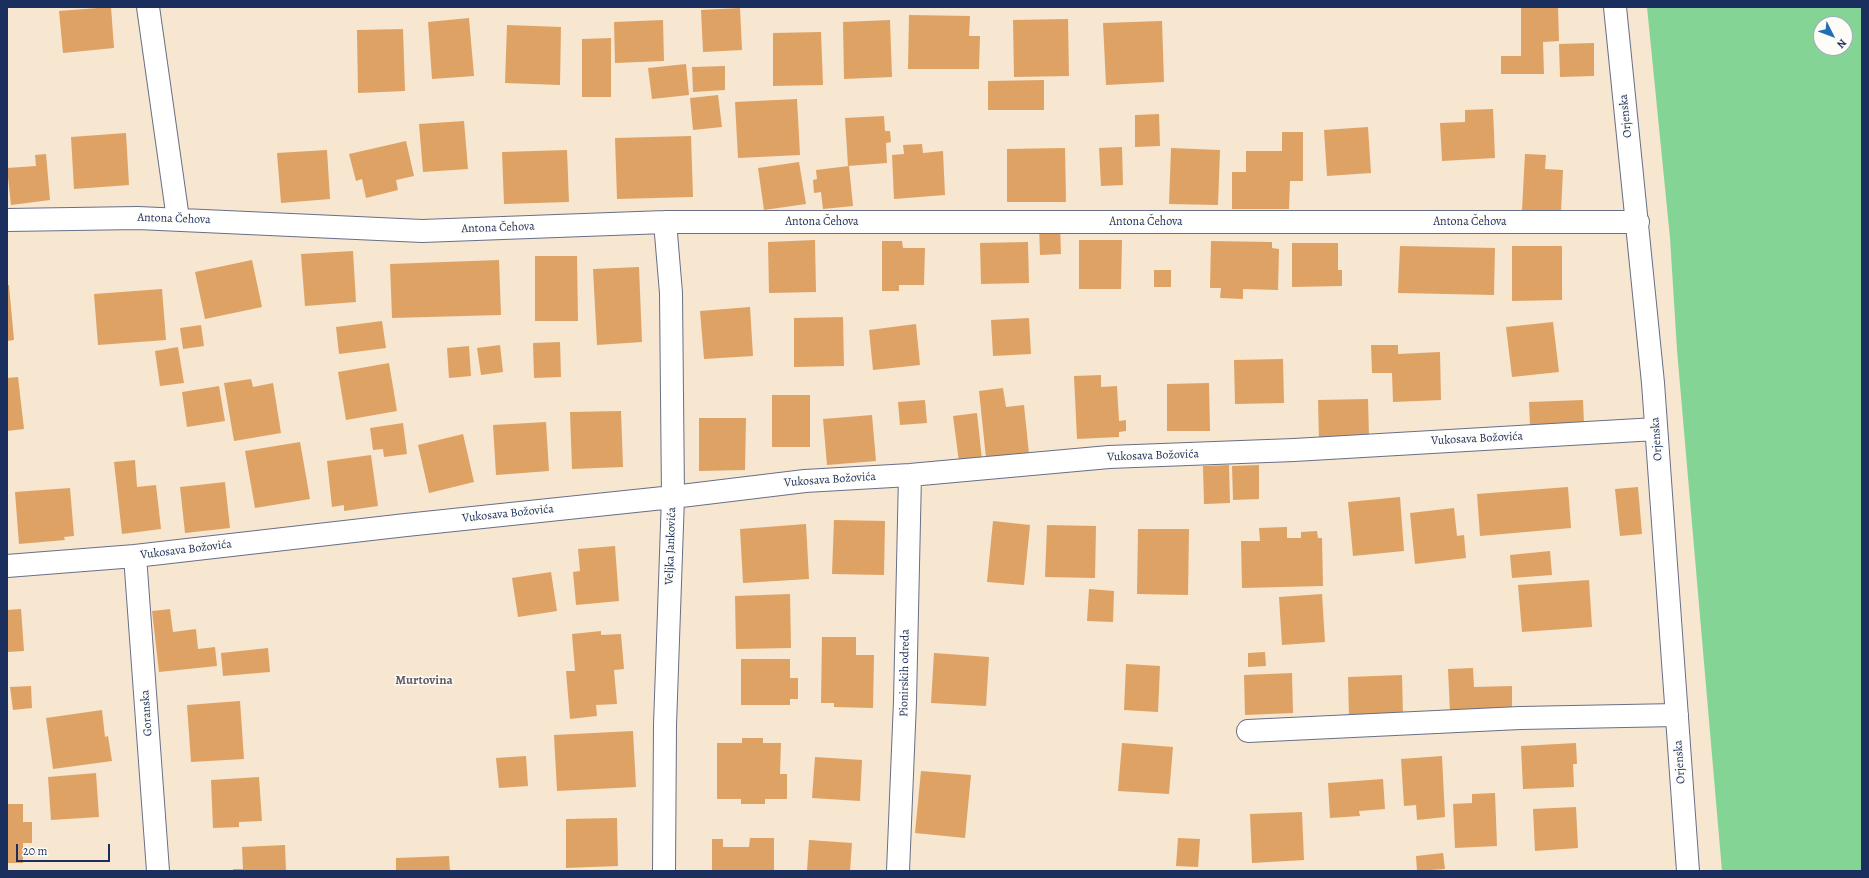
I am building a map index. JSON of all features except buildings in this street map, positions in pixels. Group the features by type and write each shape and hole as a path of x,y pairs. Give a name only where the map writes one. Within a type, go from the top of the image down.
{"street":[{"path":"148,7 178,219"},
{"name":"Orjenska","path":"1615,7 1638,222 1656,429 1688,871"},
{"name":"Antona Čehova","path":"7,220 138,218 178,219 422,231 664,222 1638,222"},
{"name":"Veljka Jankovića","path":"664,222 671,293 673,497 665,725 664,871"},
{"name":"Vukosava Božovića","path":"7,566 135,556 406,525 673,497 804,481 910,475 1102,458 1294,450 1656,429"},
{"name":"Pionirskih odreda","path":"898,871 905,701 910,475"},
{"name":"Goranska","path":"135,556 158,871"},
{"path":"1248,731 1520,718 1677,714"}],"green space":[{"path":"1647,7 1862,7 1862,871 1722,871 1677,350 1670,238"}],"district":[{"name":"Murtovina","path":"424,681"}]}
